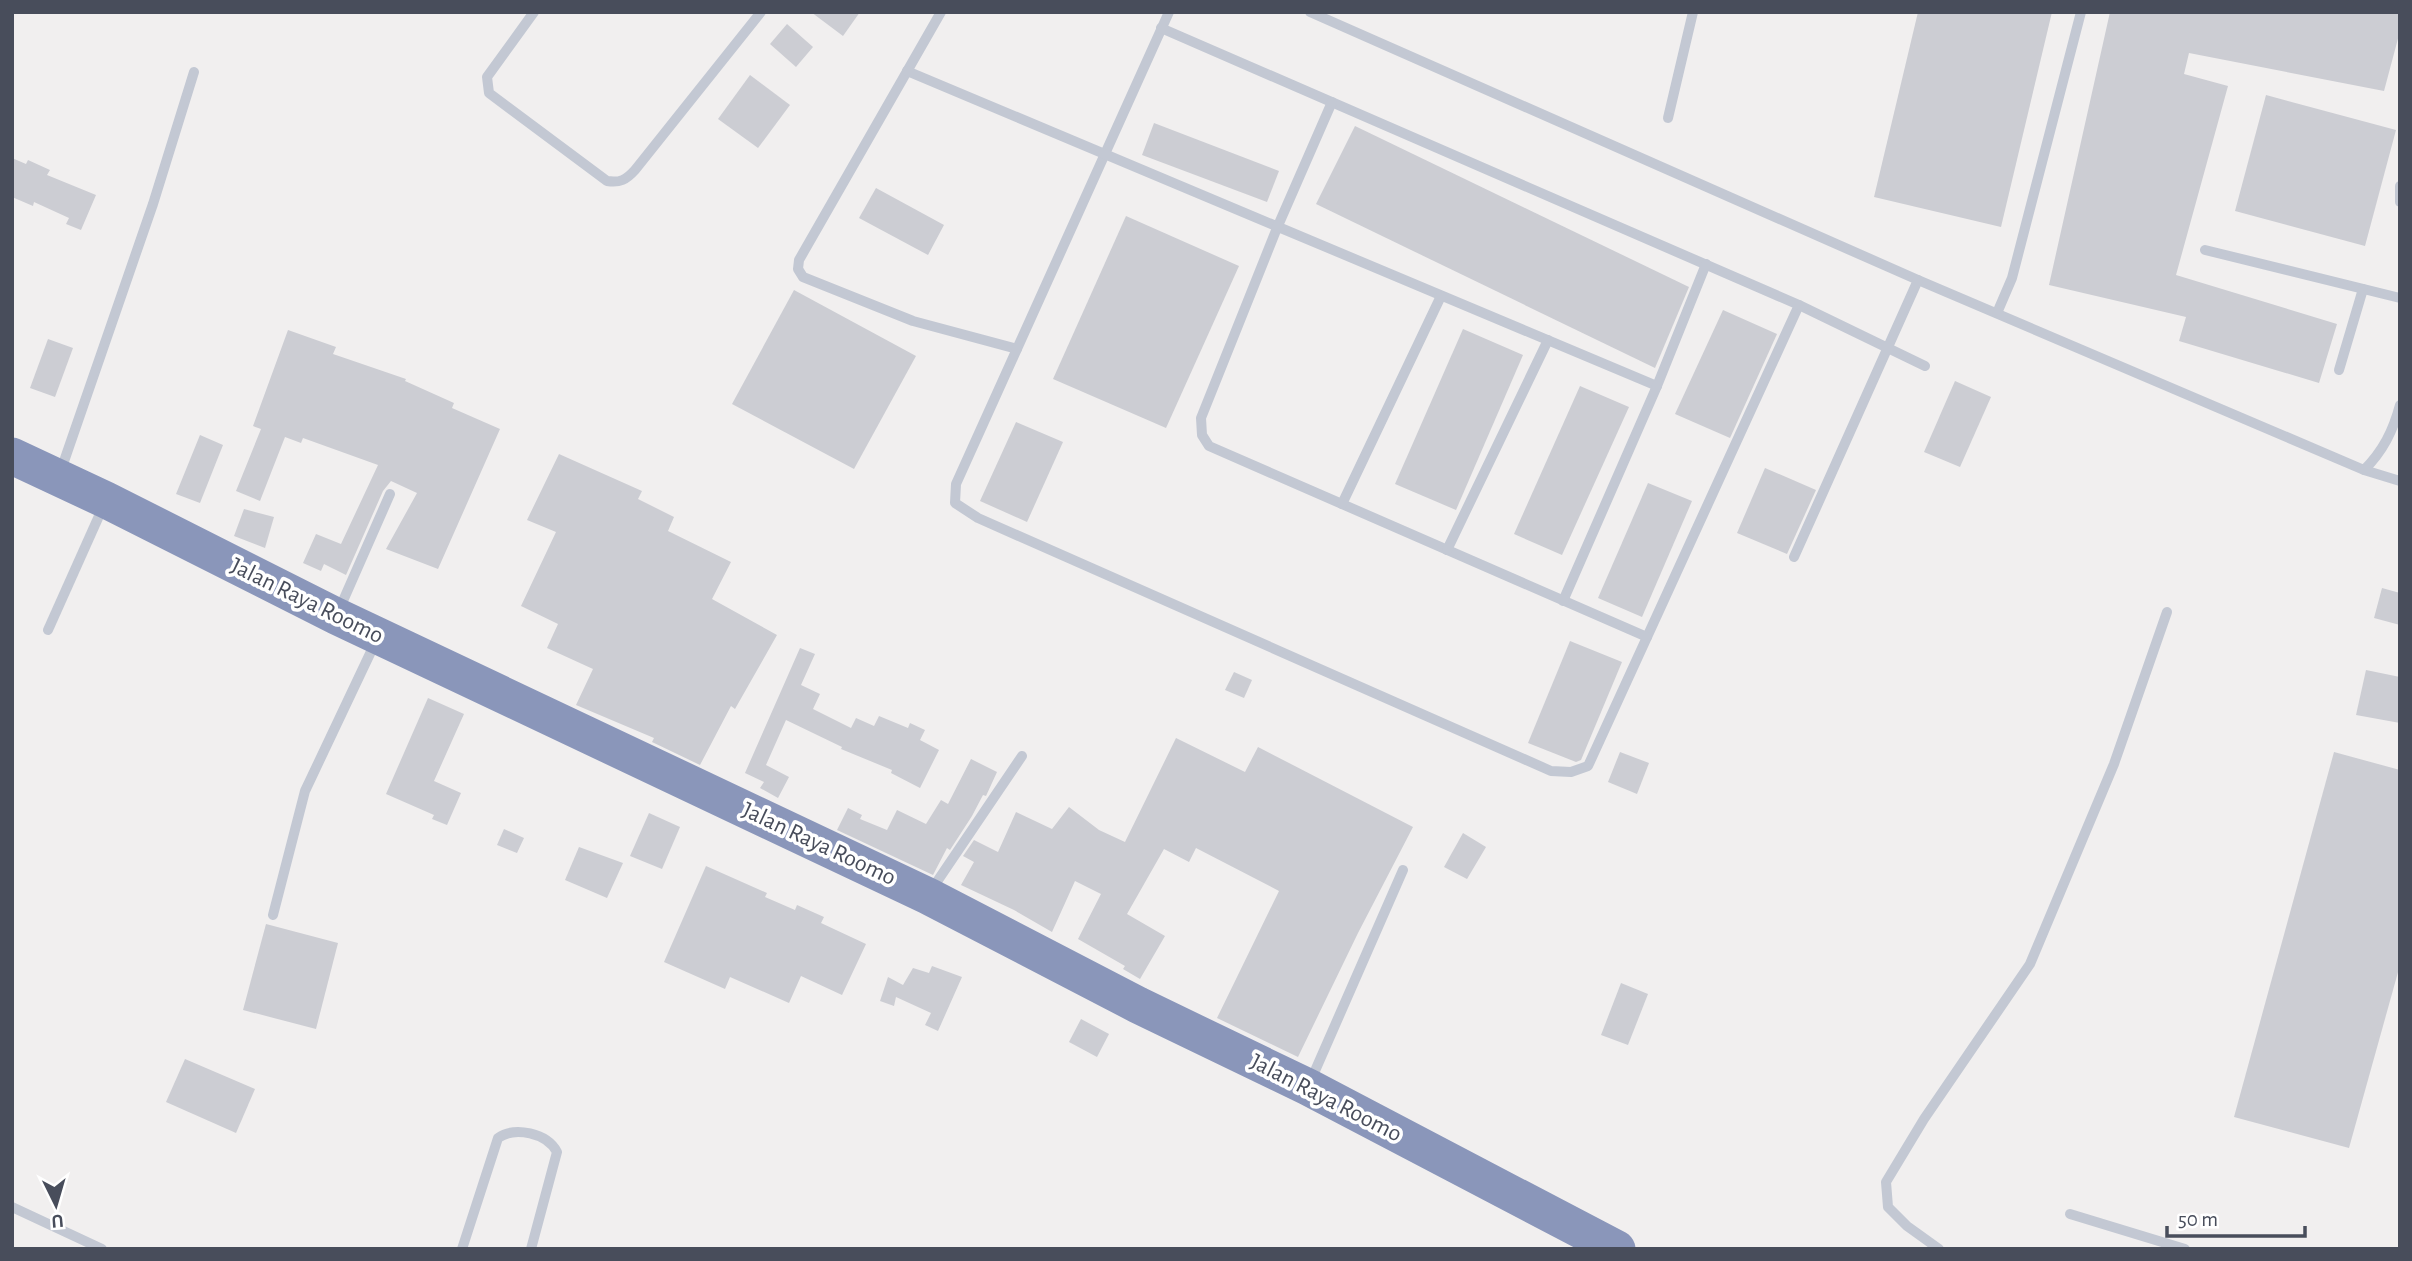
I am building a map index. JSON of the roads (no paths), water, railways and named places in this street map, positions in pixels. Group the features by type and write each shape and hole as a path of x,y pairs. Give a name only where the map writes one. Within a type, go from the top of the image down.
{"highway":[{"name":"Jalan Raya Roomo","path":"12,456 106,500 336,616 928,896 1138,1005 1308,1087 1617,1249"}],"lane":[{"path":"534,12 487,77 489,93 607,181 616,183 635,170 761,12"},
{"path":"942,12 799,260 800,274 913,321 1017,349"},
{"path":"1169,12 956,484 955,503 978,518 1550,771 1571,772 1588,766 1799,305"},
{"path":"1310,12 1918,280 2397,482"},
{"path":"1668,118 1693,12"},
{"path":"1997,313 2012,278 2081,12"},
{"path":"1161,28 1799,305 1925,366"},
{"path":"907,71 1657,386"},
{"path":"58,477 153,204 194,72"},
{"path":"1332,102 1277,228 1201,418 1202,435 1209,446 1647,637"},
{"path":"2400,186 2400,202"},
{"path":"2205,250 2400,298"},
{"path":"1563,601 1657,386 1706,264"},
{"path":"1794,557 1918,280"},
{"path":"2339,370 2363,289"},
{"path":"1342,504 1441,296"},
{"path":"1447,550 1548,341"},
{"path":"2364,470 2376,458 2394,430 2400,405"},
{"path":"336,616 390,494"},
{"path":"48,631 106,500"},
{"path":"1939,1249 1907,1226 1888,1207 1885,1182 1924,1119 2030,964 2114,764 2167,612"},
{"path":"273,915 305,791 378,636"},
{"path":"928,896 1022,756"},
{"path":"1308,1087 1403,870"},
{"path":"462,1249 498,1138 515,1130 546,1139 557,1152 531,1249"},
{"path":"12,1206 102,1249"},
{"path":"2070,1214 2185,1249"}]}
